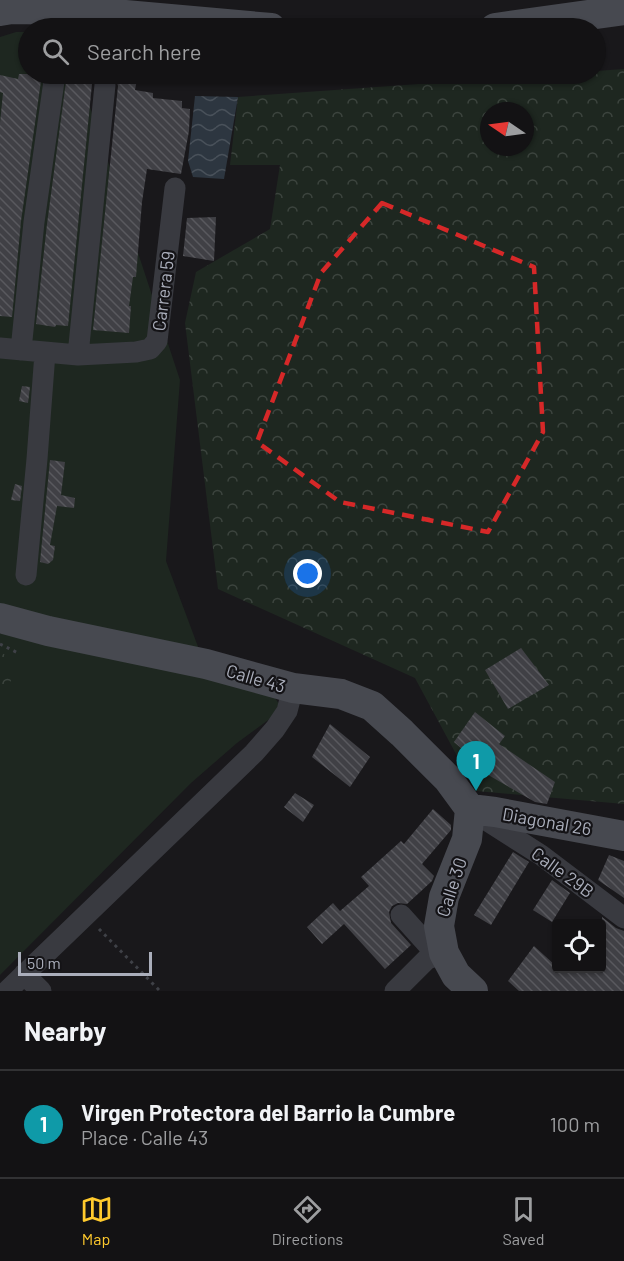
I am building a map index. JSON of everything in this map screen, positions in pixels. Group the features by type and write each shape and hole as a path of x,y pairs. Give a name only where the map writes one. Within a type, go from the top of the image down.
{"main road":[{"path":"11,16 70,10 159,18"},
{"path":"567,18 624,10"},
{"path":"606,33 624,30"},
{"name":"Calle 43","path":"0,618 48,631 206,664 293,688 341,694 372,706 448,779 470,809"},
{"name":"Diagonal 26","path":"470,809 624,836"},
{"name":"Calle 30","path":"470,809 467,838 444,897 438,926 441,954 456,975 473,991"}],"street":[{"path":"10,349 34,222 54,84"},
{"path":"78,355 105,85"},
{"name":"Carrera 59","path":"10,349 78,355 150,350 157,341 175,188"},
{"path":"26,575 45,353"},
{"path":"8,991 254,753 287,711 293,688"},
{"name":"Calle 29B","path":"470,809 541,855 624,918"},
{"path":"395,991 427,959 441,954 401,915"},
{"path":"24,974 40,991"}],"path":[{"path":"0,644 18,653"},
{"path":"86,915 160,991"}],"highlighted area":[{"path":"382,203 534,267 543,432 488,532 340,502 257,442 321,273"}],"green space":[{"path":"18,32 18,84 82,84 180,380 166,561 203,660 275,698 279,704 271,718 237,743 191,783 0,975 0,634 11,624 0,621 0,37"},
{"path":"624,69 624,804 476,791 415,678 218,589 185,323 196,272 270,229 280,165 230,165 238,97 420,84 606,84 606,70"},
{"path":"0,652 16,661 8,691 0,689"}],"water":[{"path":"195,96 238,97 224,179 193,177 188,161"}],"building":[{"path":"0,75 18,79 18,84 41,84 21,221 12,317 0,316 0,123 3,93 0,92"},
{"path":"66,84 92,84 68,326 56,325 55,327 36,324"},
{"path":"117,84 136,84 135,90 153,93 153,98 182,101 182,108 190,109 189,131 181,174 147,169 136,277 133,277 129,306 131,306 129,333 93,330"},
{"path":"216,217 214,261 183,256 187,218"},
{"path":"22,386 30,387 28,403 19,401"},
{"path":"50,460 65,462 61,495 75,498 74,508 57,506 50,545 55,546 53,560 48,564 40,562"},
{"path":"15,484 22,486 20,501 11,500"},
{"path":"521,648 549,685 508,709 485,670"},
{"path":"475,712 505,736 499,744 555,782 547,804 535,802 483,772 485,769 454,742"},
{"path":"330,724 370,757 350,787 312,757"},
{"path":"295,793 314,805 303,822 284,807"},
{"path":"433,809 451,825 451,830 422,864 434,876 432,881 407,904 398,903 392,906 389,912 391,923 411,945 385,969 344,924 322,944 307,927 333,903 340,911 369,886 361,877 401,841 404,844"},
{"path":"513,852 529,862 491,925 474,915"},
{"path":"609,855 624,861 624,898 598,880"},
{"path":"552,880 570,893 552,922 533,910"},
{"path":"606,920 624,931 624,991 519,991 508,981 534,946 552,962 552,973 606,973"}],"place":[{"name":"Virgen Protectora del Barrio la Cumbre","path":"476,791"}]}
